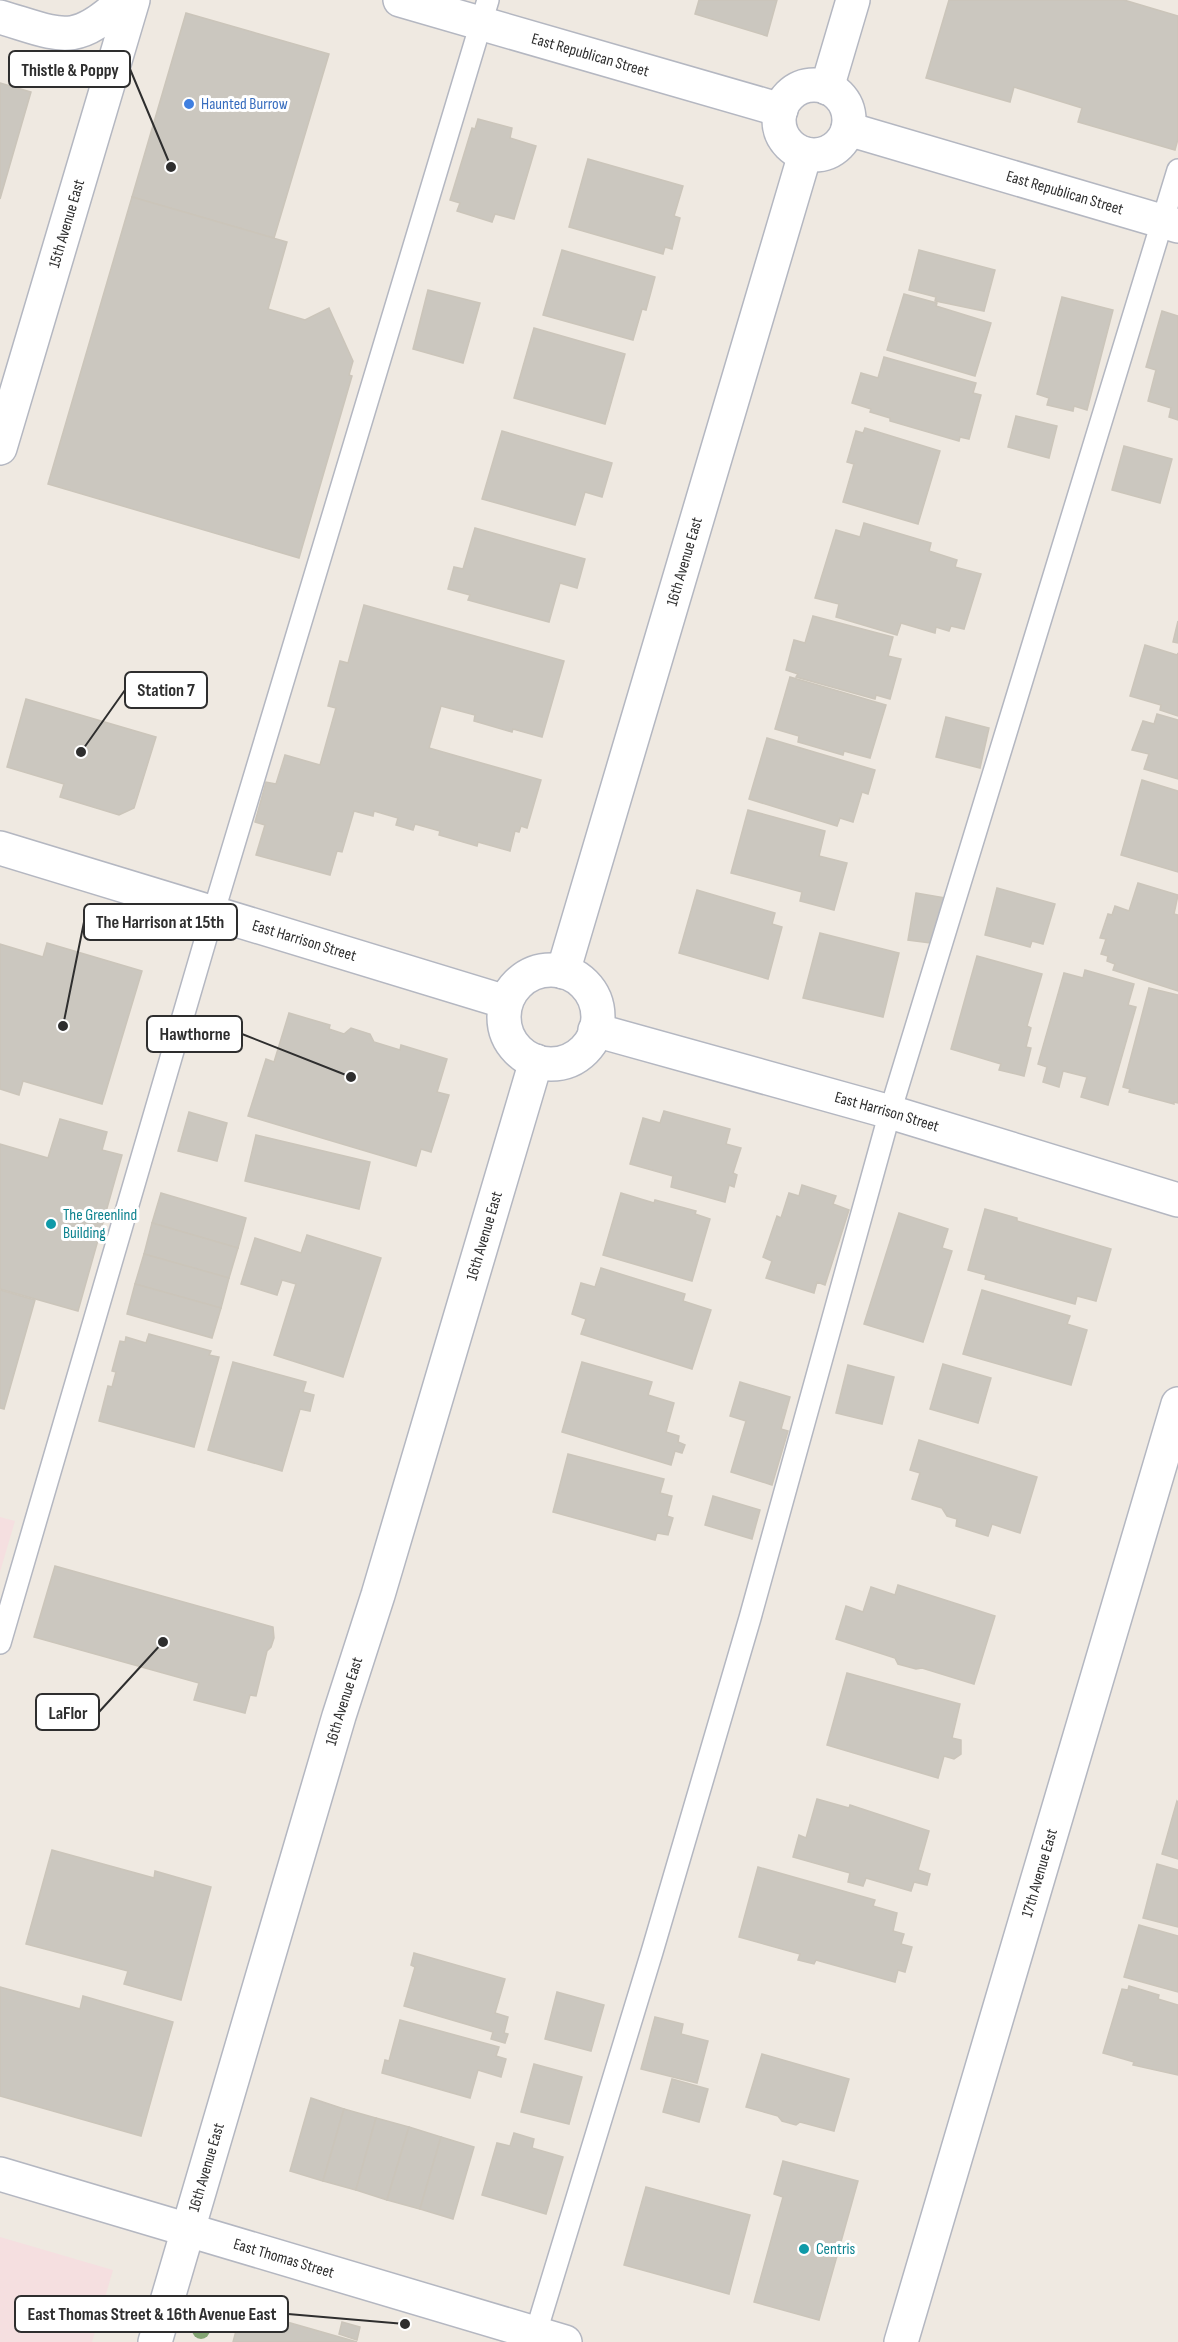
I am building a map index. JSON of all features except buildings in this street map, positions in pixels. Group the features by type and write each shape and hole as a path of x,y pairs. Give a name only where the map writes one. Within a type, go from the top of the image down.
{"street":[{"path":"0,17 53,33 80,33 103,21 124,0"},
{"name":"15th Avenue East","path":"0,448 133,0"},
{"name":"East Republican Street","path":"400,0 484,11 781,110"},
{"path":"827,88 853,0"},
{"path":"815,85 827,88 837,93 849,112 846,135 831,151 821,154 805,153 792,147 785,140 781,130 781,110 793,92 815,85"},
{"name":"East Republican Street","path":"848,129 1170,224"},
{"name":"16th Avenue East","path":"564,972 805,153"},
{"name":"East Harrison Street","path":"0,848 506,1002"},
{"path":"539,971 564,972 582,982 592,994 597,1008 598,1023 593,1038 584,1051 555,1064 536,1061 514,1047 506,1033 503,1017 506,1002 513,988 524,978 539,971"},
{"name":"East Harrison Street","path":"595,1030 890,1112 1178,1200"},
{"name":"16th Avenue East","path":"155,2342 339,1716 378,1595 536,1061"},
{"name":"17th Avenue East","path":"901,2342 1178,1404"},
{"name":"East Thomas Street","path":"0,2174 544,2339"}],"lane":[{"path":"0,1643 213,914 484,11"},
{"path":"544,2339 655,1941 747,1629 890,1112 1170,224 1178,170"}],"shaded area":[{"path":"0,1517 15,1521 0,1572"},
{"path":"0,2237 113,2270 92,2342 0,2342"}],"place":[{"name":"Haunted Burrow","path":"189,104"},
{"name":"Thistle & Poppy","path":"171,167"},
{"name":"Station 7","path":"81,752"},
{"name":"The Harrison at 15th","path":"63,1026"},
{"name":"Hawthorne","path":"351,1077"},
{"name":"The Greenlind Building","path":"51,1224"},
{"name":"LaFlor","path":"163,1642"},
{"name":"Centris","path":"804,2249"},
{"name":"East Thomas Street & 16th Avenue East","path":"405,2324"}]}
